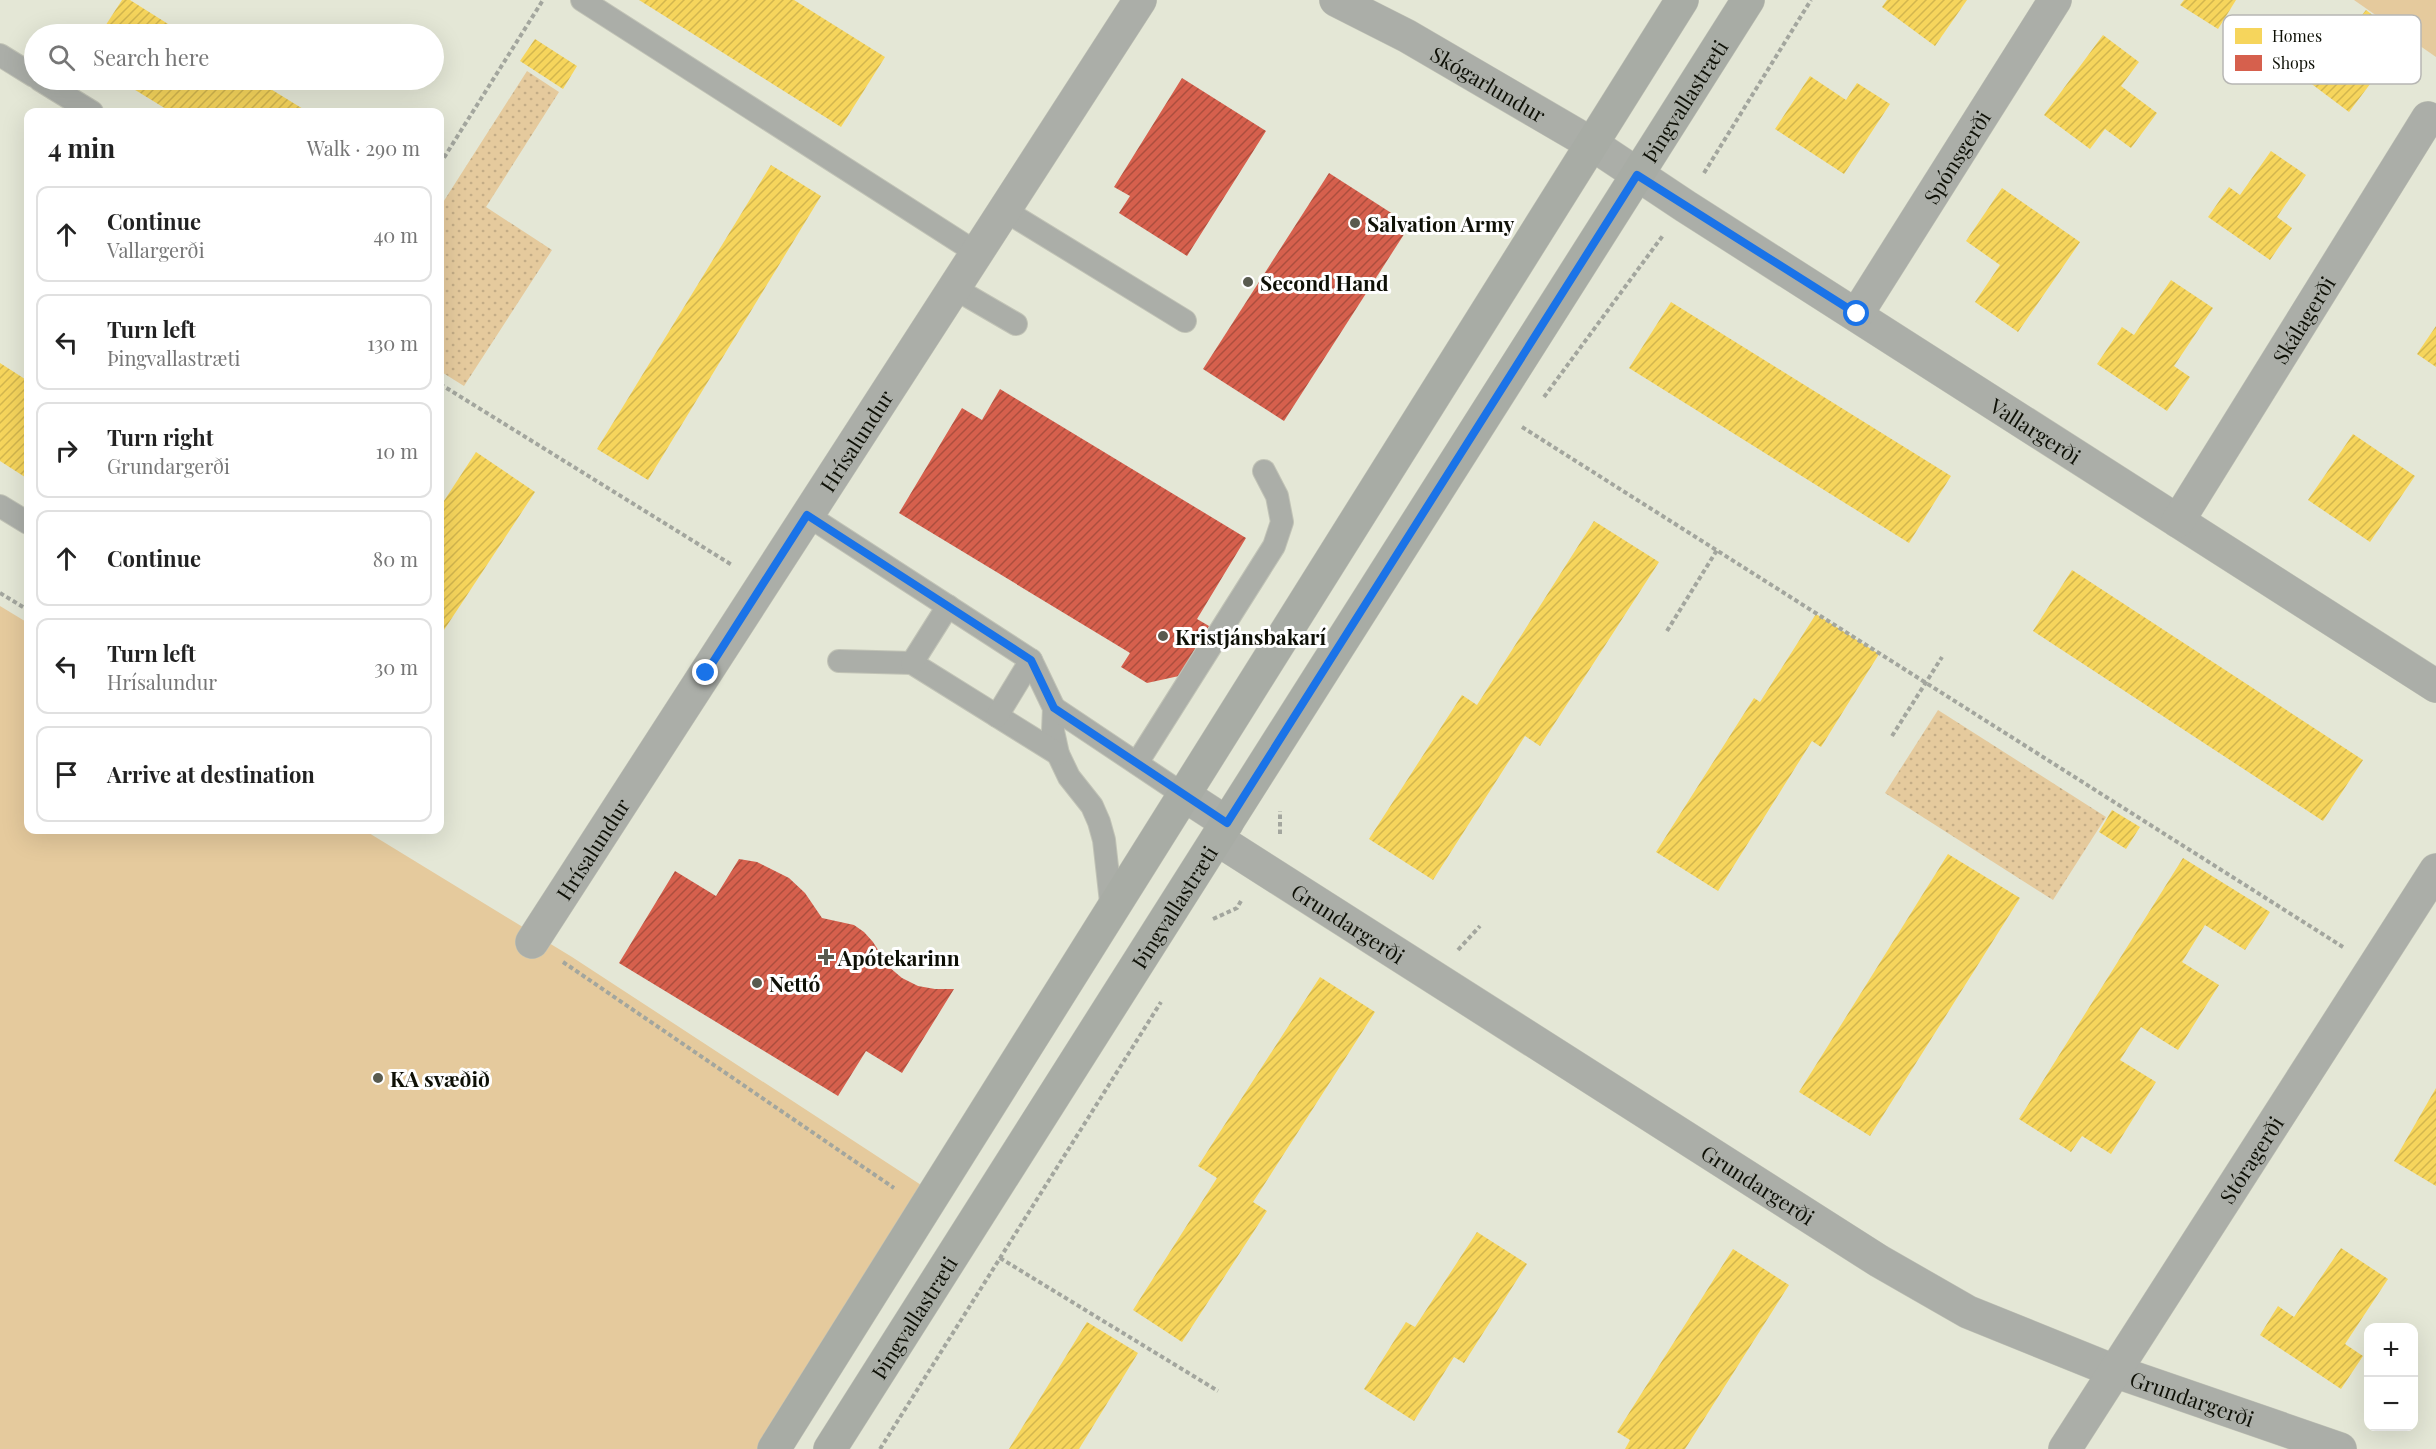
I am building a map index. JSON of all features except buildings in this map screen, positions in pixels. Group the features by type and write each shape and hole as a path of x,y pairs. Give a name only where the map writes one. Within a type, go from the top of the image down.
{"main road":[{"path":"774,1449 1682,0"},
{"name":"Þingvallastræti","path":"830,1449 1748,0"}],"street":[{"name":"Hrísalundur","path":"532,942 1140,0"},
{"name":"Skógarlundur","path":"1336,0 1407,36 1592,144 1637,175"},
{"name":"Spónsgerði","path":"1857,314 2055,0"},
{"name":"Skálagerði","path":"2178,521 2428,118"},
{"name":"Vallargerði","path":"1637,175 2436,686"},
{"name":"Grundargerði","path":"1184,795 1262,868 1879,1260 1968,1312 2114,1371 2340,1449"},
{"name":"Stóragerði","path":"2065,1449 2436,870"}],"lane":[{"path":"582,0 977,253"},
{"path":"0,55 24,70"},
{"path":"56,90 86,108"},
{"path":"1004,210 1185,321"},
{"path":"954,288 1016,324"},
{"path":"1137,763 1274,546 1282,522 1277,496 1264,471"},
{"path":"0,506 24,521"},
{"path":"807,515 1031,660 1054,708 1053,731 1058,754 1070,777 1092,806 1099,822 1104,840 1112,911"},
{"path":"912,663 948,606"},
{"path":"997,716 1031,660"},
{"path":"839,661 912,663 1058,754"},
{"path":"1054,708 1184,795"}],"path":[{"path":"444,158 543,0"},
{"path":"1544,398 1685,206 1811,0"},
{"path":"444,386 763,584"},
{"path":"1516,437 1522,427 2374,966"},
{"path":"1667,631 1717,550"},
{"path":"0,593 24,608"},
{"path":"1892,736 1942,657"},
{"path":"1208,927 1214,917 1237,908 1262,868 1280,838 1280,812 1286,802"},
{"path":"532,942 878,1177"},
{"path":"880,1449 1164,998"},
{"path":"1001,1258 1218,1391"}],"shaded area":[{"path":"2354,0 2436,0 2436,57 2421,47 2421,15 2376,15"},
{"path":"527,71 559,92 486,207 552,250 464,386 444,374 444,201"},
{"name":"KA svæðið","path":"0,606 24,621 24,834 371,834 572,957 941,1198 777,1449 0,1449"},
{"path":"1938,710 2106,817 2053,900 1885,793"}],"place":[{"name":"Salvation Army","path":"1355,223"},
{"name":"Second Hand","path":"1248,282"},
{"name":"Kristjánsbakarí","path":"1163,636"},
{"name":"Apótekarinn","path":"826,957"},
{"name":"Nettó","path":"757,983"},
{"name":"KA svæðið","path":"378,1078"}],"route":[{"path":"706,673 807,515 1031,660 1054,708 1227,823 1637,175 1857,314"}]}
